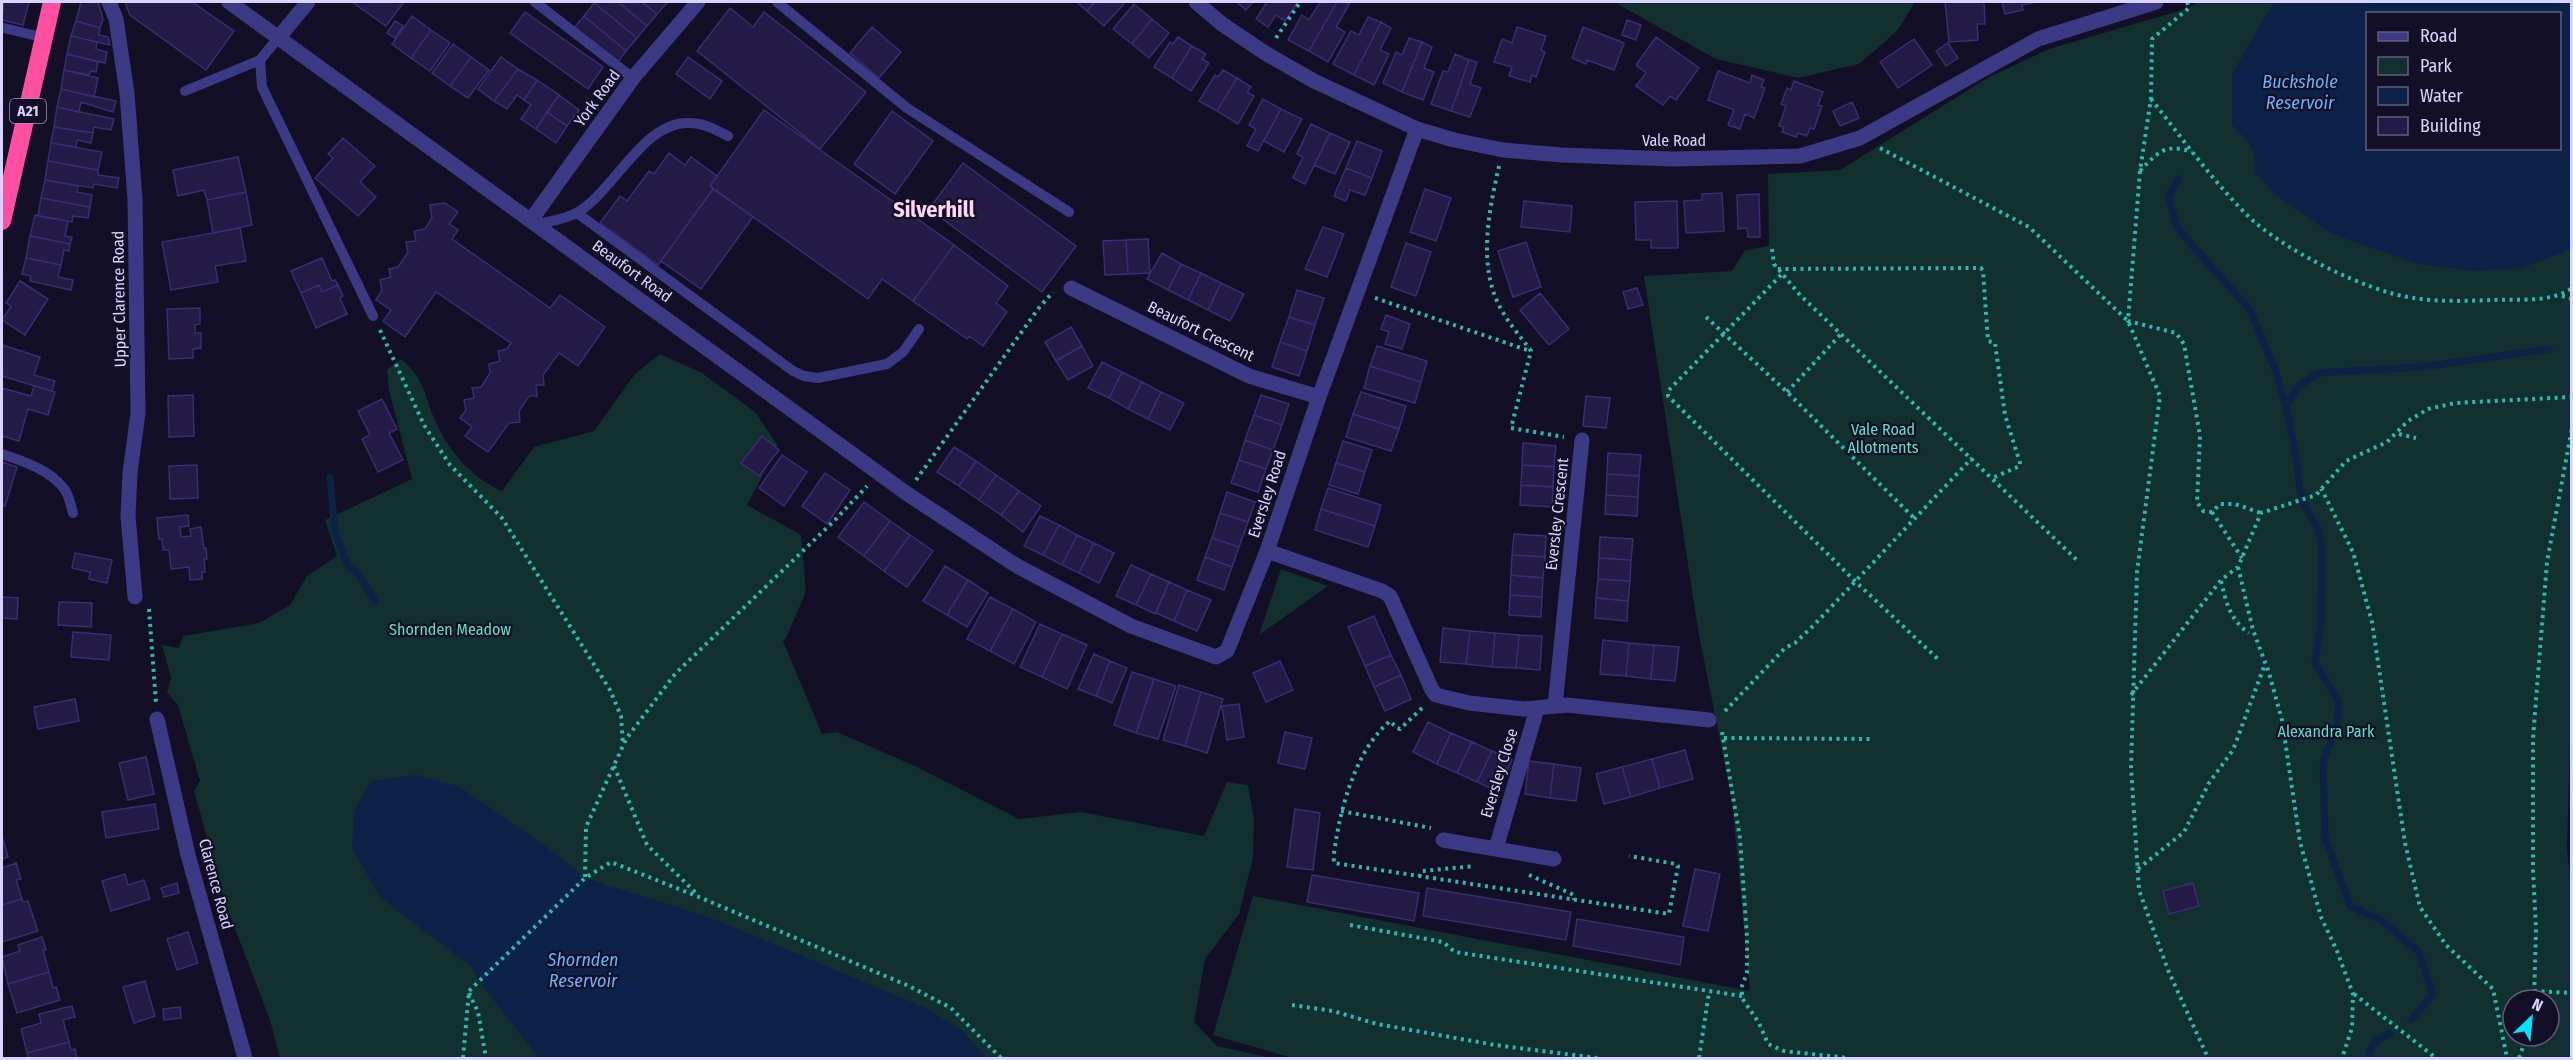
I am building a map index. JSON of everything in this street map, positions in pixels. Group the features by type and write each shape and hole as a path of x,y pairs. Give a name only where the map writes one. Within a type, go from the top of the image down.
{"highway":[{"name":"A21","path":"2,221 52,2"}],"street":[{"name":"Upper Clarence Road","path":"109,2 116,19 127,93 135,199 138,413 130,473 128,516 134,593"},
{"name":"Beaufort Road","path":"229,2 535,222 878,474 1017,566"},
{"path":"279,37 308,2"},
{"name":"York Road","path":"535,222 633,78 698,2"},
{"name":"Vale Road","path":"1196,2 1222,24 1265,53 1314,81 1417,129 1454,140 1503,150 1561,155 1673,159 1800,156 1860,138 2038,39 2156,2"},
{"name":"Eversley Road","path":"1017,566 1131,626 1216,657 1227,651 1267,551 1318,397 1417,129"},
{"name":"Beaufort Crescent","path":"1071,288 1249,376 1318,397"},
{"name":"Eversley Crescent","path":"1555,706 1582,440"},
{"path":"1267,551 1382,591 1390,597 1436,695 1469,703 1537,709 1555,706 1715,718"},
{"name":"Eversley Close","path":"1496,848 1537,709"},
{"name":"Clarence Road","path":"157,718 188,855 245,1059"},
{"path":"1450,842 1554,859"}],"lane":[{"path":"535,2 633,78"},
{"path":"777,2 907,108 1069,213"},
{"path":"4,28 45,38"},
{"path":"185,91 260,60 279,37"},
{"path":"260,60 262,87 374,316"},
{"path":"535,222 577,213 599,195 648,140 666,128 687,122 706,125 728,136"},
{"path":"577,213 793,371 804,376 818,378 887,364 903,352 919,328"},
{"path":"2,454 29,463 49,476 65,490 73,513"}],"path":[{"path":"1265,53 1300,2"},
{"path":"2128,321 2140,171 2151,98 2152,39 2189,8 2187,2"},
{"path":"2151,98 2192,152 2248,217 2287,245 2335,271 2376,288 2413,298 2472,301 2562,296 2571,298"},
{"path":"1860,138 2029,227 2128,321 2160,396 2137,572 2131,767 2139,890 2168,970 2208,1059"},
{"path":"2140,171 2158,152 2177,147 2192,152"},
{"path":"1503,150 1491,200 1487,265 1500,308 1531,351"},
{"path":"1772,249 1777,269 1781,275 2079,562"},
{"path":"1777,269 1981,268 1988,341 1995,343 2006,415 2020,463 2020,466 1992,478"},
{"path":"1781,275 1668,391 1668,396 1856,582 1940,661"},
{"path":"906,493 1038,309 1057,289 1071,288"},
{"path":"2562,296 2571,288"},
{"path":"1358,291 1531,351"},
{"path":"374,316 424,425 450,465 502,518 610,690 621,717 623,746"},
{"path":"1706,317 1787,392 1915,519"},
{"path":"2128,321 2176,333 2184,344 2200,436 2197,502 2203,511 2212,512"},
{"path":"1787,392 1841,334"},
{"name":"Eversley Crescent","path":"1531,351 1511,428 1582,440"},
{"path":"2212,512 2220,504 2235,504 2261,513 2310,497 2346,461 2387,442 2398,434 2408,421 2428,409 2455,403 2571,397"},
{"path":"2534,988 2536,929 2532,870 2533,738 2547,562 2571,428"},
{"path":"2398,434 2416,438"},
{"path":"1848,1059 1784,1051 1768,1044 1742,996 1742,986 1747,973 1747,955 1740,838 1724,738 1715,718 1856,582 1972,458"},
{"path":"585,878 586,827 613,765 623,746 675,674 835,520 878,474"},
{"path":"2321,488 2353,552 2372,622 2404,843 2420,907 2445,945 2493,989 2507,1059"},
{"path":"2212,512 2242,558"},
{"path":"2132,695 2221,580 2238,567 2261,513"},
{"path":"2238,567 2253,630 2282,720 2300,842 2322,917 2353,994 2352,1028 2342,1059"},
{"path":"2221,580 2228,610 2240,627 2248,633"},
{"path":"134,593 148,598 157,718"},
{"path":"2138,869 2184,832 2209,783 2233,750 2265,664"},
{"path":"1724,738 1874,739"},
{"path":"613,765 647,845 699,897"},
{"path":"1341,811 1451,831 1450,842"},
{"path":"463,1059 469,991 585,878 611,862 909,986 951,1008 1001,1059"},
{"path":"1419,877 1422,871 1478,865"},
{"path":"1521,872 1574,895 1574,900"},
{"path":"1350,925 1443,942 1455,952 1742,996"},
{"path":"469,991 478,1012 486,1059"},
{"path":"1700,1059 1708,992"},
{"path":"2353,994 2436,1059"},
{"path":"1292,1005 1333,1011 1377,1024 1495,1045 1597,1059"}],"green space":[{"path":"1614,2 1915,2 1898,30 1859,64 1798,78 1716,59"},
{"path":"2199,2 2571,2 2572,670 2567,849 2572,899 2571,1058 1293,1058 1213,1035 1253,896 1750,991 1732,800 1698,630 1644,276 1732,271 1745,250 1769,246 1768,174 1840,170 1989,77 2049,49 2189,8"},
{"name":"Shornden Meadow","path":"660,354 702,373 755,412 778,446 747,505 801,535 806,592 783,641 822,734 837,732 917,767 1019,819 1081,812 1204,836 1227,782 1248,785 1254,820 1253,858 1239,914 1205,959 1194,1022 1217,1046 1271,1058 280,1058 270,1020 226,905 194,791 200,781 178,705 167,692 171,678 162,645 179,648 183,636 259,623 290,605 307,576 337,556 325,520 412,479 389,390 387,370 401,359 419,379 439,430 453,451 470,470 502,491 534,447 594,431 635,374"},
{"path":"1281,569 1328,586 1259,635"}],"water":[{"name":"Buckshole Reservoir","path":"2274,2 2571,2 2571,249 2522,268 2474,271 2418,264 2330,233 2276,195 2255,172 2254,154 2249,142 2232,125 2232,74"},
{"name":"Shornden Reservoir","path":"416,775 460,787 559,856 585,878 714,919 928,1009 963,1031 986,1058 539,1058 479,981 472,967 381,898 352,848 354,811 371,781"}],"building":[{"path":"4,2 29,2 23,25 2,20"},
{"path":"81,2 98,2 103,19 100,28 76,21"},
{"path":"125,2 192,2 234,31 206,70 130,15"},
{"path":"352,2 404,2 386,26"},
{"path":"618,2 647,26 637,38 594,3"},
{"path":"618,2 642,2 657,14 647,26"},
{"path":"642,2 664,2 667,3 657,14"},
{"path":"1076,2 1095,2 1087,11"},
{"path":"1095,2 1124,4 1104,26 1087,11"},
{"path":"1236,2 1253,2 1246,10"},
{"path":"1267,2 1298,2 1285,21 1276,15 1268,27 1256,19"},
{"path":"1320,2 1337,2 1309,51 1288,40 1302,15 1309,20"},
{"path":"1337,2 1350,3 1336,27 1345,32 1328,62 1309,51"},
{"path":"1945,2 1984,2 1985,24 1977,24 1978,40 1949,42"},
{"path":"2002,2 2036,2 2022,5 2023,10 2005,14"},
{"path":"594,3 637,38 626,51 584,16"},
{"path":"1134,4 1152,19 1132,44 1113,29"},
{"path":"730,8 753,27 764,12 866,92 820,149 697,51"},
{"path":"525,12 603,67 588,89 510,33"},
{"path":"412,16 431,30 411,58 392,44"},
{"path":"584,16 626,51 617,63 574,28"},
{"path":"1368,17 1381,22 1354,75 1333,64 1351,31 1359,35"},
{"path":"1152,19 1169,33 1149,58 1132,44"},
{"path":"1627,20 1641,25 1636,40 1622,35"},
{"path":"76,21 100,28 99,35 108,37 110,45 71,36"},
{"path":"395,21 403,26 395,38 387,33"},
{"path":"1381,22 1391,28 1380,50 1389,54 1374,85 1354,75"},
{"path":"872,27 901,52 879,78 850,53"},
{"path":"1517,27 1546,36 1541,50 1545,52 1536,77 1532,75 1530,82 1509,76 1512,67 1494,62 1502,39 1512,43"},
{"path":"1583,27 1624,43 1614,70 1587,60 1586,64 1572,58"},
{"path":"431,30 450,43 430,71 411,58"},
{"path":"71,36 97,42 96,49 107,52 105,63 67,54"},
{"path":"1178,37 1192,46 1172,78 1154,67 1170,42 1173,44"},
{"path":"1656,37 1699,68 1676,100 1670,96 1663,105 1636,86 1646,73 1636,65"},
{"path":"1409,38 1422,42 1402,92 1383,83 1396,52 1402,55"},
{"path":"1914,39 1932,65 1898,88 1880,62"},
{"path":"1422,42 1432,47 1424,68 1434,72 1423,100 1402,92"},
{"path":"1948,43 1958,58 1946,66 1936,51"},
{"path":"453,44 471,57 450,86 432,73"},
{"path":"1192,46 1206,54 1202,59 1209,63 1191,91 1172,78"},
{"path":"67,54 98,62 96,72 91,71 89,75 64,70"},
{"path":"1455,54 1469,60 1451,111 1431,104 1443,71 1448,72"},
{"path":"471,57 489,70 468,98 450,86"},
{"path":"501,57 518,69 494,101 478,89"},
{"path":"688,57 722,81 710,99 676,74"},
{"path":"1469,60 1477,62 1470,84 1481,88 1470,117 1451,111"},
{"path":"518,69 537,80 524,100 517,95 507,109 494,101"},
{"path":"64,70 98,78 94,97 61,89"},
{"path":"1223,70 1237,78 1217,111 1199,101 1215,75 1218,77"},
{"path":"1718,71 1750,83 1752,75 1764,80 1761,87 1765,88 1754,118 1745,114 1740,129 1728,125 1734,110 1708,100"},
{"path":"1237,78 1251,87 1247,92 1254,96 1238,124 1217,111"},
{"path":"537,80 559,95 536,129 521,119 531,105 524,100"},
{"path":"1794,81 1823,92 1818,105 1822,106 1814,129 1810,128 1807,136 1798,133 1796,137 1782,132 1784,127 1779,126 1786,106 1781,104 1787,88 1791,90"},
{"path":"61,89 116,101 113,112 81,102 79,112 57,107"},
{"path":"559,95 579,110 567,126 547,112"},
{"path":"1263,99 1281,109 1258,151 1247,146 1256,129 1249,125"},
{"path":"1852,102 1859,118 1840,126 1833,111"},
{"path":"57,107 114,119 111,130 94,127 93,133 54,127"},
{"path":"1281,109 1302,119 1284,152 1264,141"},
{"path":"764,110 954,245 913,301 882,279 868,299 710,186"},
{"path":"892,111 933,141 895,194 854,164"},
{"path":"547,112 567,126 556,143 536,129"},
{"path":"1311,124 1330,133 1305,184 1293,178 1303,157 1297,154"},
{"path":"54,127 93,133 91,143 77,140 76,147 51,143"},
{"path":"1330,133 1350,142 1335,174 1314,165"},
{"path":"343,138 375,166 360,182 376,197 358,216 315,178 333,158 328,154"},
{"path":"1357,141 1382,151 1372,178 1346,168"},
{"path":"51,143 102,152 98,170 48,161"},
{"path":"669,153 685,165 691,157 717,176 710,186 713,189 658,265 600,223 620,196 627,201 649,171 654,174"},
{"path":"238,157 246,192 207,200 204,190 178,196 173,170"},
{"path":"48,161 98,170 98,175 119,178 117,188 94,184 93,188 45,180"},
{"path":"963,163 1076,246 1042,292 929,209"},
{"path":"1346,168 1372,178 1365,195 1350,190 1346,201 1334,196"},
{"path":"45,180 78,186 77,192 92,195 90,207 41,198"},
{"path":"713,189 753,217 701,289 661,261"},
{"path":"1425,189 1451,198 1436,241 1410,232"},
{"path":"246,192 252,225 213,233 207,200"},
{"path":"1722,193 1724,231 1686,233 1684,201 1702,200 1702,194"},
{"path":"1759,194 1760,237 1748,237 1747,228 1738,229 1737,195"},
{"path":"41,198 90,207 88,218 73,216 72,222 38,216"},
{"path":"1524,201 1572,206 1570,232 1521,227"},
{"path":"1677,201 1678,248 1651,248 1651,240 1636,240 1635,202"},
{"path":"445,203 458,212 449,224 458,230 452,239 550,308 560,295 605,327 578,366 559,353 543,375 544,385 536,385 537,396 529,396 519,411 520,422 509,423 488,452 465,436 472,427 460,418 466,410 464,400 474,398 472,388 481,387 490,373 489,364 500,361 498,351 507,349 511,343 436,292 405,337 383,321 391,310 376,300 382,290 380,280 391,277 389,269 398,267 408,252 406,242 416,241 414,231 425,229 432,218 430,205"},
{"path":"35,215 68,221 65,236 72,237 70,244 30,236"},
{"path":"1323,227 1344,234 1327,277 1305,269"},
{"path":"240,228 246,261 215,266 218,282 171,290 162,242"},
{"path":"30,236 70,244 69,251 64,250 61,265 26,258"},
{"path":"1148,239 1150,273 1128,274 1126,240"},
{"path":"1126,240 1128,274 1105,275 1103,241"},
{"path":"1526,242 1541,287 1513,297 1498,251"},
{"path":"1406,243 1431,252 1416,296 1391,287"},
{"path":"954,245 1008,286 996,303 1007,312 983,346 969,336 967,339 913,301"},
{"path":"1162,253 1181,264 1168,290 1147,279"},
{"path":"26,258 61,265 58,277 73,280 71,290 30,281 31,276 22,274"},
{"path":"322,258 332,281 335,280 338,285 322,292 319,285 301,293 291,271"},
{"path":"1181,264 1201,273 1188,300 1168,290"},
{"path":"1201,273 1221,283 1208,310 1188,300"},
{"path":"20,281 48,299 25,335 2,320 11,306 6,303"},
{"path":"1221,283 1244,294 1230,321 1208,310"},
{"path":"319,285 322,292 338,285 343,296 340,298 347,314 316,328 301,293"},
{"path":"1637,288 1643,305 1628,309 1623,292"},
{"path":"1297,290 1324,298 1315,325 1289,317"},
{"path":"1540,293 1569,329 1549,345 1520,310"},
{"path":"200,308 200,324 195,325 195,333 201,333 201,348 193,349 193,358 169,359 167,309"},
{"path":"1386,315 1410,324 1402,349 1385,344 1389,332 1381,329"},
{"path":"1289,317 1315,325 1307,351 1280,342"},
{"path":"1071,327 1082,346 1056,361 1045,342"},
{"path":"1280,342 1307,351 1299,376 1272,367"},
{"path":"2,345 40,357 34,375 55,381 52,391 2,376"},
{"path":"1082,346 1093,366 1068,380 1056,361"},
{"path":"1377,346 1427,361 1421,382 1370,366"},
{"path":"1102,362 1122,372 1109,398 1088,388"},
{"path":"1370,366 1421,382 1415,403 1364,388"},
{"path":"1122,372 1142,382 1128,409 1109,398"},
{"path":"1142,382 1161,392 1148,419 1128,409"},
{"path":"34,386 55,392 48,415 28,409 19,441 2,436 2,388 31,396"},
{"path":"1161,392 1184,403 1170,430 1148,419"},
{"path":"1361,392 1406,406 1399,429 1353,414"},
{"path":"193,395 194,436 169,437 168,396"},
{"path":"1261,395 1289,404 1282,425 1254,415"},
{"path":"1586,396 1610,398 1606,428 1583,426"},
{"path":"382,399 397,429 389,433 403,460 378,472 362,439 370,435 358,411"},
{"path":"1353,414 1399,429 1391,451 1346,437"},
{"path":"1254,415 1282,425 1273,450 1245,440"},
{"path":"762,436 779,450 759,476 741,463"},
{"path":"1245,440 1273,450 1266,469 1239,460"},
{"path":"1343,441 1372,450 1365,472 1336,463"},
{"path":"1523,443 1556,446 1554,467 1522,465"},
{"path":"954,447 976,461 959,486 937,472"},
{"path":"1608,453 1641,455 1639,476 1607,474"},
{"path":"782,455 807,472 784,506 759,488"},
{"path":"1239,460 1266,469 1258,492 1231,483"},
{"path":"976,461 996,475 979,500 959,486"},
{"path":"2,462 17,467 5,506 2,505"},
{"path":"1336,463 1365,472 1358,494 1329,485"},
{"path":"197,465 198,498 170,499 169,466"},
{"path":"1522,465 1554,467 1553,487 1521,485"},
{"path":"825,473 850,490 827,524 802,506"},
{"path":"1607,474 1639,476 1638,497 1606,495"},
{"path":"996,475 1019,491 1001,515 979,500"},
{"path":"1521,485 1553,487 1552,507 1520,505"},
{"path":"1328,488 1381,505 1375,526 1321,509"},
{"path":"1019,491 1041,506 1023,532 1001,515"},
{"path":"1227,492 1255,502 1248,522 1220,513"},
{"path":"1606,495 1638,497 1637,516 1605,514"},
{"path":"864,502 890,521 864,556 838,537"},
{"path":"1321,509 1375,526 1368,547 1315,530"},
{"path":"1220,513 1248,522 1239,547 1212,538"},
{"path":"188,515 189,526 180,527 181,537 191,536 190,529 201,527 207,559 204,559 205,572 202,572 202,579 190,580 189,567 171,569 169,550 163,550 162,539 159,539 157,518"},
{"path":"1040,516 1059,525 1043,555 1024,546"},
{"path":"890,521 910,535 884,571 864,556"},
{"path":"1059,525 1077,535 1062,565 1043,555"},
{"path":"1514,534 1546,536 1545,557 1512,555"},
{"path":"910,535 933,551 907,587 884,571"},
{"path":"1077,535 1094,543 1079,573 1062,565"},
{"path":"1600,537 1633,539 1631,560 1599,558"},
{"path":"1212,538 1239,547 1232,567 1205,557"},
{"path":"1094,543 1114,553 1099,583 1079,573"},
{"path":"75,553 112,560 107,583 89,579 90,572 72,568"},
{"path":"1512,555 1545,557 1543,578 1511,575"},
{"path":"1205,557 1232,567 1224,590 1197,580"},
{"path":"1599,558 1631,560 1630,581 1598,579"},
{"path":"1131,565 1151,574 1136,605 1116,596"},
{"path":"945,566 968,580 947,615 923,601"},
{"path":"1151,574 1169,582 1155,614 1136,605"},
{"path":"1511,575 1543,578 1542,597 1510,595"},
{"path":"1598,579 1630,581 1628,601 1596,598"},
{"path":"968,580 988,593 967,627 947,615"},
{"path":"1169,582 1187,590 1174,621 1156,613"},
{"path":"1187,590 1211,600 1197,631 1174,621"},
{"path":"1510,595 1542,597 1541,617 1509,615"},
{"path":"2,597 18,598 17,619 2,618"},
{"path":"990,597 1013,609 990,651 967,639"},
{"path":"1596,598 1628,601 1627,621 1595,618"},
{"path":"59,602 92,603 91,627 58,625"},
{"path":"1013,609 1036,622 1014,664 990,651"},
{"path":"1374,616 1391,655 1365,666 1348,627"},
{"path":"1040,624 1062,634 1042,677 1020,667"},
{"path":"1443,628 1470,631 1466,664 1440,662"},
{"path":"1470,631 1495,633 1492,667 1466,664"},
{"path":"73,632 111,635 109,660 71,657"},
{"path":"1495,633 1519,635 1516,668 1492,667"},
{"path":"1062,634 1087,645 1067,689 1042,677"},
{"path":"1519,635 1542,636 1540,670 1516,668"},
{"path":"1603,640 1629,643 1626,676 1600,674"},
{"path":"1629,643 1654,645 1651,679 1626,676"},
{"path":"1654,645 1679,647 1675,681 1651,679"},
{"path":"1094,654 1110,661 1096,696 1078,689"},
{"path":"1391,655 1401,675 1374,687 1365,666"},
{"path":"1110,661 1127,668 1112,703 1096,696"},
{"path":"1280,661 1293,690 1266,702 1253,673"},
{"path":"1132,672 1154,679 1136,733 1114,725"},
{"path":"1401,675 1411,699 1385,711 1374,687"},
{"path":"1154,679 1176,686 1158,739 1136,733"},
{"path":"1179,685 1201,692 1185,746 1163,740"},
{"path":"1201,692 1223,699 1207,753 1185,746"},
{"path":"75,699 79,721 38,729 34,707"},
{"path":"1239,704 1244,737 1227,740 1222,706"},
{"path":"1428,722 1451,733 1437,764 1413,752"},
{"path":"1285,732 1312,738 1305,769 1278,763"},
{"path":"1451,733 1472,742 1457,773 1437,764"},
{"path":"1472,742 1492,751 1477,782 1457,773"},
{"path":"1685,750 1693,779 1660,788 1652,759"},
{"path":"1492,751 1512,760 1498,792 1477,782"},
{"path":"146,757 154,794 128,800 119,763"},
{"path":"1652,759 1660,788 1631,797 1622,767"},
{"path":"1529,761 1554,764 1550,798 1525,794"},
{"path":"1554,764 1581,768 1576,801 1550,798"},
{"path":"1622,767 1631,797 1604,804 1596,774"},
{"path":"155,804 159,829 106,838 102,812"},
{"path":"1295,809 1320,813 1313,870 1287,867"},
{"path":"2,836 8,857 2,859"},
{"path":"16,863 21,879 16,880 22,899 2,905 2,868"},
{"path":"1695,869 1720,874 1708,931 1683,926"},
{"path":"125,874 128,885 144,880 150,899 111,911 102,881"},
{"path":"1312,875 1419,893 1414,921 1307,902"},
{"path":"177,883 179,893 164,897 161,888"},
{"path":"2193,883 2199,906 2169,914 2163,891"},
{"path":"1427,888 1571,912 1566,940 1423,916"},
{"path":"22,899 23,902 28,901 38,931 2,942 2,905"},
{"path":"1577,919 1684,937 1680,965 1573,946"},
{"path":"188,932 198,963 177,970 167,939"},
{"path":"42,937 49,972 8,984 2,957 20,951 18,945"},
{"path":"49,972 53,988 56,987 60,1000 17,1013 8,984"},
{"path":"145,981 155,1016 134,1023 123,987"},
{"path":"72,1006 75,1017 63,1020 69,1042 27,1053 21,1029 41,1023 39,1014"},
{"path":"180,1007 181,1018 164,1020 163,1009"},
{"path":"69,1042 71,1050 75,1049 77,1058 29,1058 27,1053"}],"waterway":[{"path":"2178,179 2168,197 2178,229 2250,310 2274,367 2286,406 2300,491 2305,507 2319,530 2322,548 2321,623 2315,663 2339,702 2337,723 2323,763 2325,837 2350,906 2381,920 2419,952 2433,994 2411,1020"},
{"path":"2286,406 2299,386 2318,373 2422,367 2549,349"},
{"path":"330,477 335,532 348,566 358,574 375,601"},
{"path":"2369,1058 2375,1043 2390,1034"}],"district":[{"name":"Silverhill","path":"934,209"}],"park label":[{"name":"Vale Road Allotments","path":"1883,438"},
{"name":"Alexandra Park","path":"2326,731"}]}
